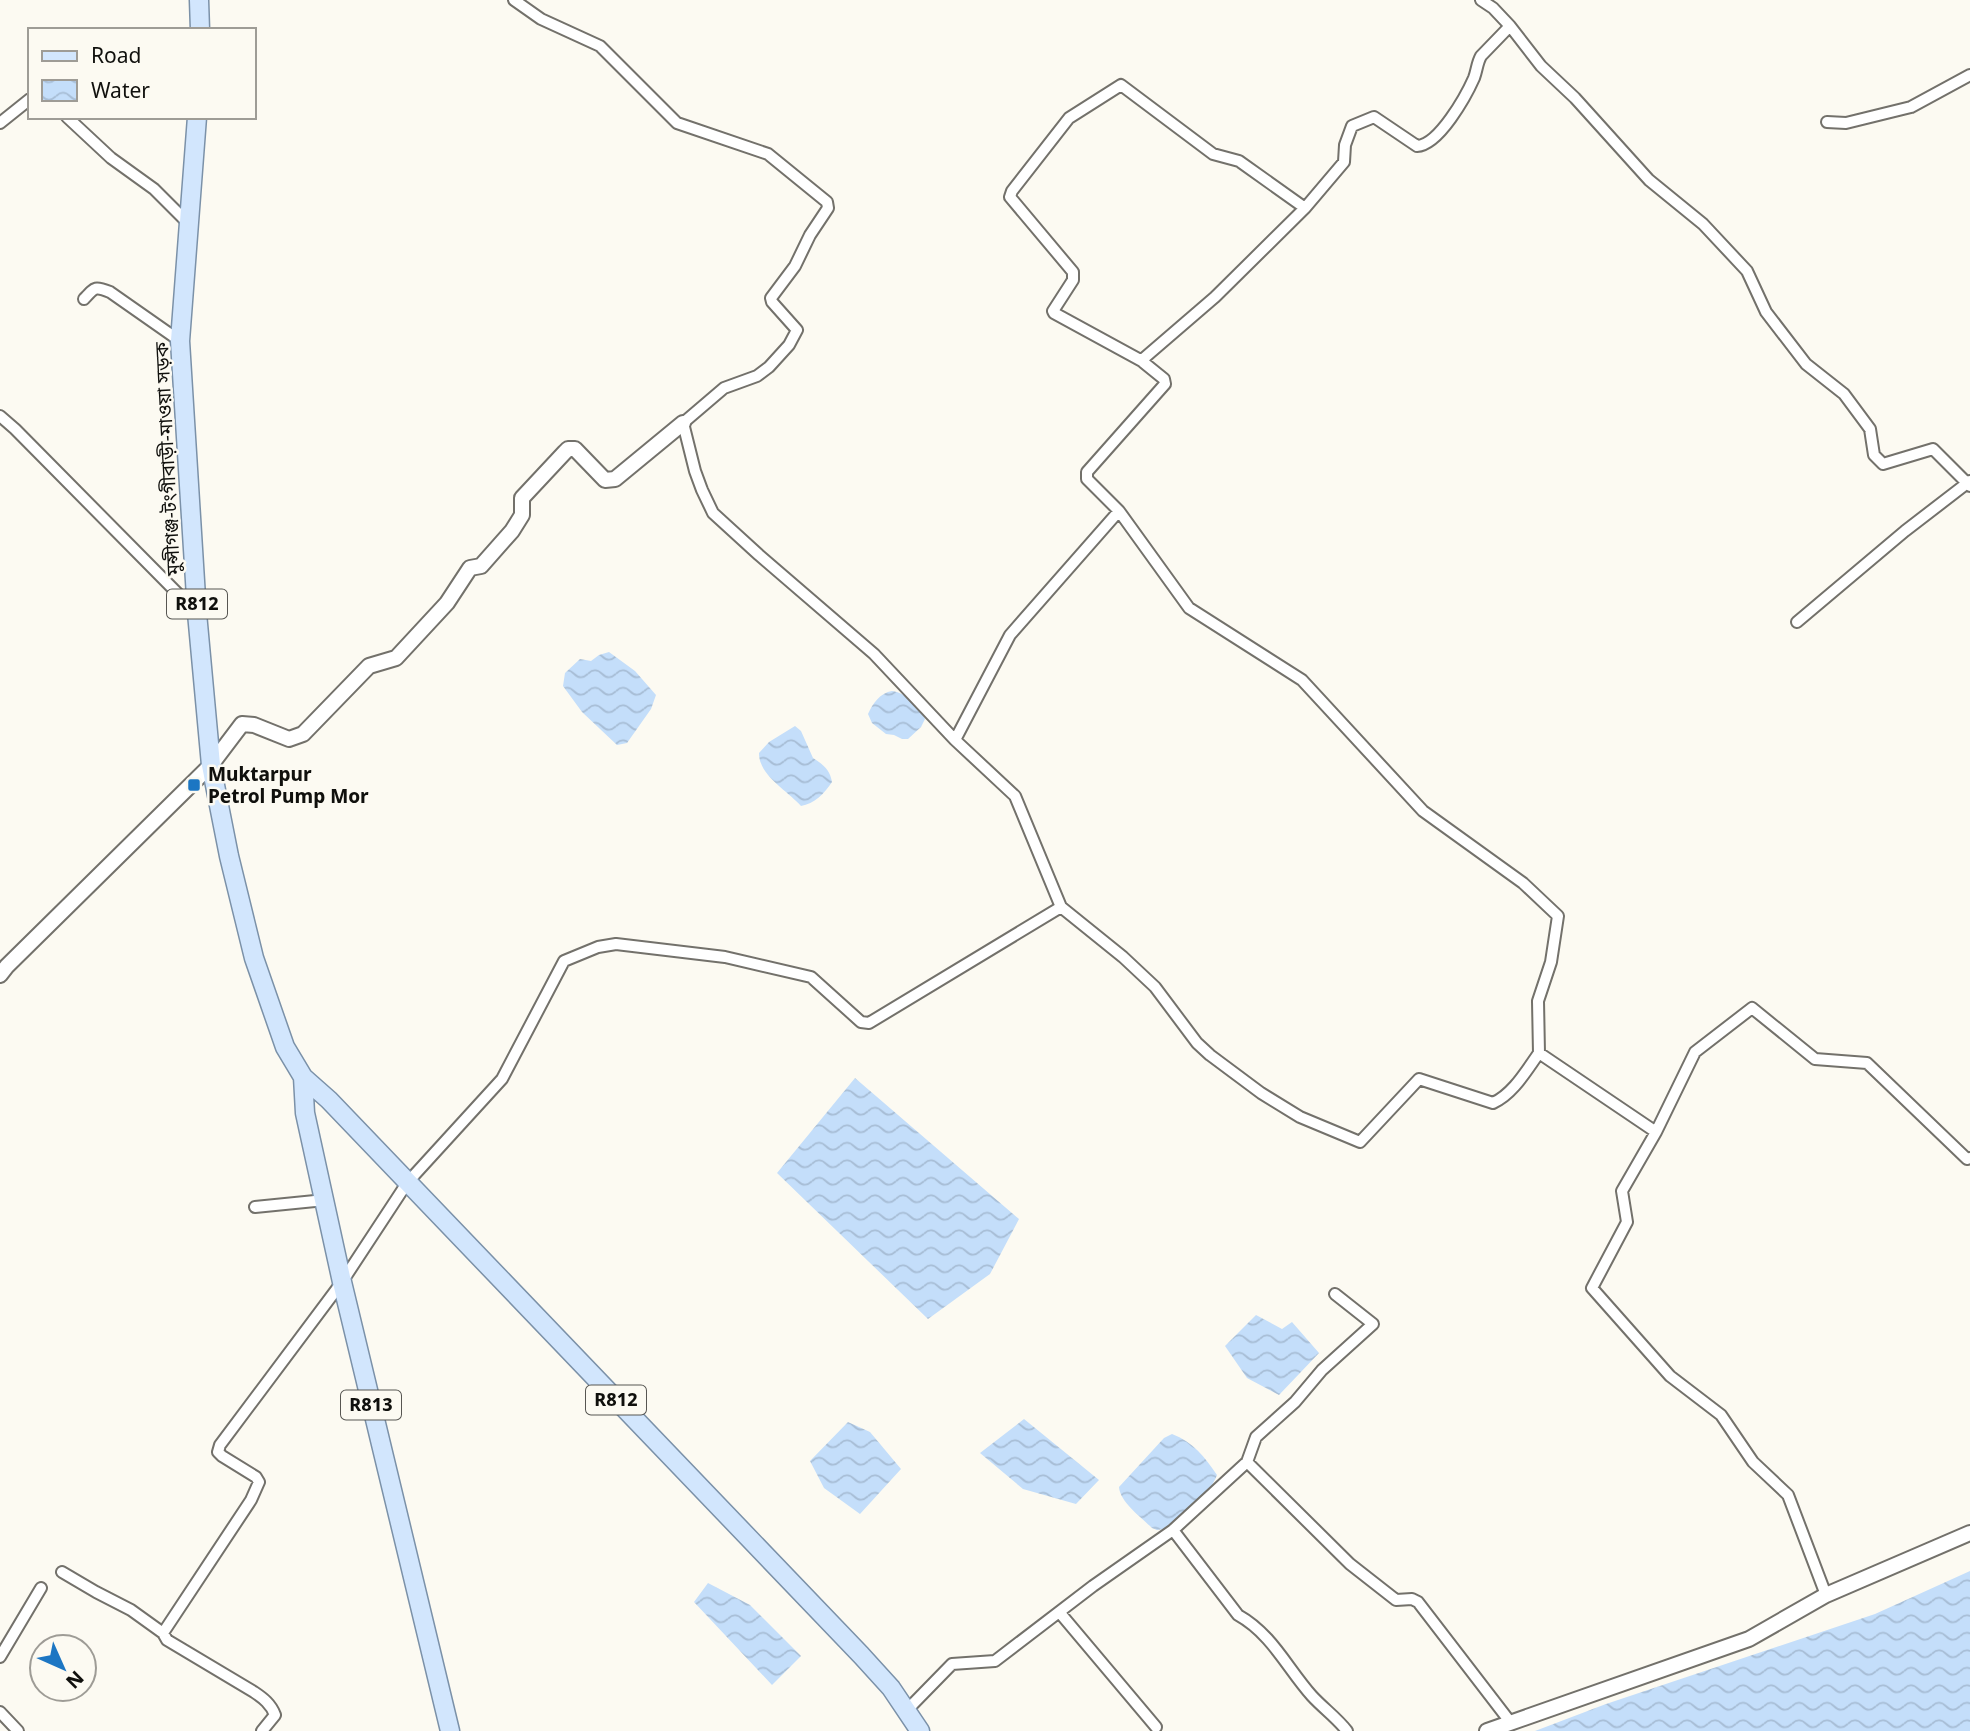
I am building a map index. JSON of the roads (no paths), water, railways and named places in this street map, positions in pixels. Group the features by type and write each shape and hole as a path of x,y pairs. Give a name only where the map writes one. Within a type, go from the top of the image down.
{"main road":[{"path":"199,0 200,28"},
{"name":"মুন্সীগঞ্জ-টংগীবাড়ী-মাওয়া সড়ক","path":"197,119 180,341 197,613 211,765 229,856 254,958 285,1047 303,1077"},
{"name":"R812","path":"303,1077 329,1100 861,1655 891,1688 916,1723"},
{"name":"R813","path":"303,1077 305,1113 342,1282 450,1731"}],"street":[{"path":"2,965 211,765 242,724 254,725 289,739 303,734 369,666 396,658 447,603 470,568 481,566 512,531 522,515 522,498 565,452 575,449 606,480 615,479 724,388 757,376 789,345 797,330 771,298 795,266 810,235 828,208 827,202 768,154 677,123 600,46 541,19 514,0"},
{"path":"1481,0 1510,26 1541,66 1575,98 1649,180 1703,224 1747,271 1766,312 1806,364 1844,394 1870,429 1874,455 1878,460 1883,464 1933,449 1969,483 1905,531 1797,622"},
{"path":"1142,360 1215,296 1306,208 1344,162 1345,145 1352,126 1374,117 1417,146 1422,146 1440,131 1456,111 1469,89 1481,56 1510,26"},
{"path":"1827,122 1846,122 1911,107 1970,75"},
{"path":"683,423 699,480 713,513 874,654 955,740 1015,796 1061,907 1123,957 1155,987 1210,1055 1261,1093 1300,1117 1360,1142 1419,1079 1493,1104 1501,1100 1516,1084 1539,1053 1538,1001 1551,962 1558,916 1523,883 1423,811 1302,680 1189,608 1119,511 1087,479 1087,471 1166,384 1164,379 1142,360 1054,313 1073,281 1073,272 1010,197 1069,118 1121,85 1213,154 1239,161 1306,208"},
{"path":"0,123 28,101"},
{"path":"69,119 111,158 153,189 190,225"},
{"path":"84,299 98,287 110,292 180,341"},
{"path":"0,416 197,613"},
{"path":"955,740 1010,635 1119,511"},
{"path":"163,1633 251,1500 259,1482 256,1477 222,1456 218,1452 220,1445 342,1282 407,1183 502,1079 564,961 598,947 616,944 725,957 811,977 861,1022 869,1023 1061,907"},
{"path":"1826,1595 1788,1495 1753,1462 1721,1415 1670,1376 1592,1288 1627,1222 1622,1191 1656,1132 1695,1052 1752,1008 1815,1059 1867,1063 1967,1159 1970,1158"},
{"path":"1539,1053 1656,1132"},
{"path":"255,1207 325,1200"},
{"path":"916,1723 910,1707 952,1664 995,1661 1032,1631 1173,1530 1247,1462 1256,1437 1295,1402 1322,1370 1373,1324 1335,1294"},
{"path":"1247,1462 1350,1564 1396,1600 1412,1599 1418,1602 1511,1723"},
{"path":"1173,1530 1238,1615 1270,1640 1311,1695 1347,1731"},
{"path":"1487,1731 1749,1639 1826,1595 1970,1532"},
{"path":"62,1572 131,1610 163,1633 167,1640 266,1701 275,1715 262,1731"},
{"path":"0,1657 41,1588"},
{"path":"1060,1613 1156,1727"},
{"path":"0,1712 18,1731"}],"water":[{"path":"609,652 635,671 656,695 651,709 627,743 617,745 582,712 563,686 565,673 580,659 591,661"},
{"path":"892,691 903,694 912,701 925,719 921,727 908,739 886,734 872,723 868,714 877,699"},
{"path":"795,726 801,731 813,758 828,771 832,782 819,797 801,806 769,776 760,761 759,753 769,742"},
{"path":"855,1078 1019,1219 990,1274 928,1319 777,1173"},
{"path":"1256,1315 1282,1329 1292,1322 1319,1353 1279,1395 1247,1378 1225,1346"},
{"path":"1024,1419 1099,1480 1076,1504 1023,1489 980,1453"},
{"path":"848,1422 870,1432 901,1469 860,1514 824,1488 810,1461"},
{"path":"1172,1434 1198,1451 1217,1475 1208,1491 1194,1505 1164,1529 1157,1530 1127,1504 1119,1487 1164,1438"},
{"path":"1970,1571 1970,1731 1535,1731 1606,1704 1875,1614"},
{"path":"708,1583 750,1605 801,1656 772,1685 694,1602"}],"place":[{"name":"Muktarpur Petrol Pump Mor","path":"194,785"}]}
